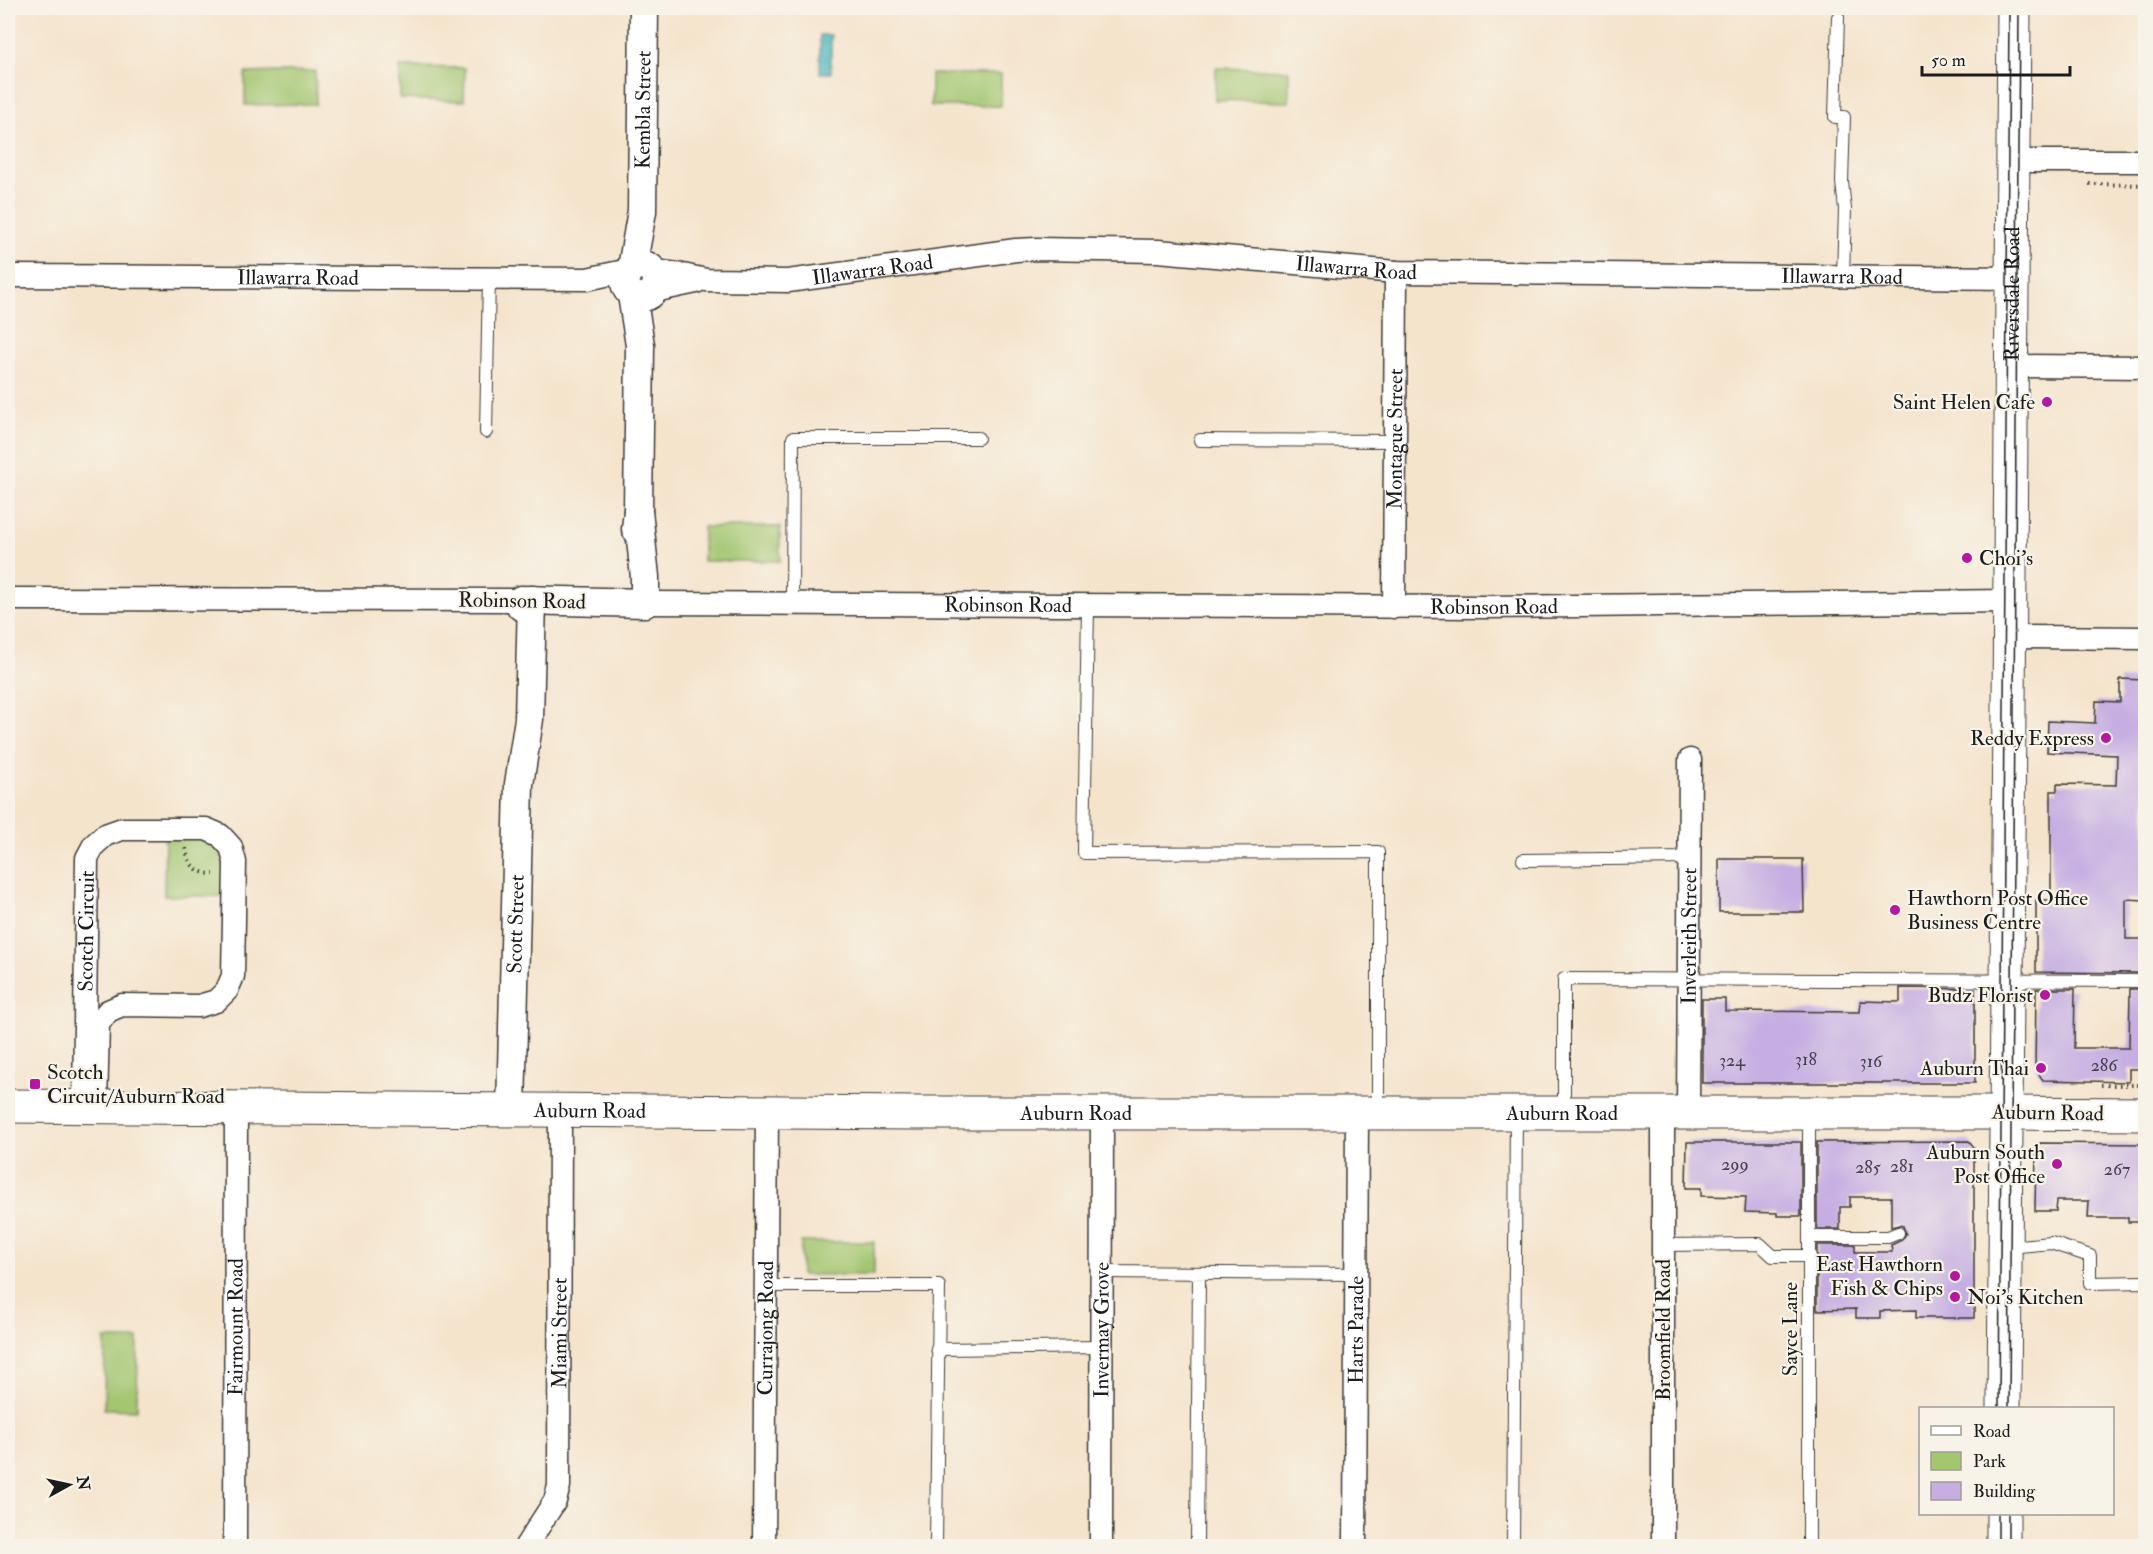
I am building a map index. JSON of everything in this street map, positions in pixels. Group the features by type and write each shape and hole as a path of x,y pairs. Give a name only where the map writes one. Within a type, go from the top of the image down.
{"main road":[{"name":"Riversdale Road","path":"2004,1407 2014,8"},
{"name":"Auburn Road","path":"8,1106 767,1112 2145,1114"},
{"path":"2003,1515 2003,1546"}],"street":[{"name":"Kembla Street","path":"636,603 645,577 638,511 644,8"},
{"path":"2013,161 2145,161"},
{"name":"Illawarra Road","path":"8,276 788,281 1036,249 1158,250 1396,272 2012,278"},
{"name":"Montague Street","path":"1394,607 1396,272"},
{"path":"2011,366 2145,367"},
{"name":"Robinson Road","path":"8,599 527,600 636,603 1394,607 2009,601"},
{"name":"Scott Street","path":"511,1110 519,784 524,740 520,719 527,600"},
{"path":"2008,637 2145,638"},
{"name":"Inverleith Street","path":"1676,1113 1688,980 1690,760"},
{"name":"Scotch Circuit","path":"122,829 206,829 220,835 231,847 235,862 233,976 227,990 216,1001 199,1006 122,1005 108,1011 98,1024 90,1107 87,858 94,845 105,835 122,829"},
{"name":"Fairmount Road","path":"235,1546 236,1108"},
{"name":"Miami Street","path":"526,1546 555,1501 559,1486 560,1110"},
{"name":"Currajong Road","path":"764,1546 767,1112"},
{"name":"Invermay Grove","path":"1101,1546 1102,1112"},
{"name":"Harts Parade","path":"1355,1546 1355,1274 1367,1112"},
{"name":"Broomfield Road","path":"1663,1546 1663,1245 1676,1113"}],"lane":[{"path":"1838,17 1835,117 1844,117 1842,182 1845,209 1844,277"},
{"path":"486,432 489,278"},
{"path":"792,604 793,438 978,438"},
{"path":"1200,440 1395,441"},
{"path":"1088,606 1084,852 1378,852 1367,1112"},
{"path":"1523,860 1689,858"},
{"path":"1564,1112 1564,979 2145,981"},
{"name":"Sayce Lane","path":"1809,1112 1809,1546"},
{"path":"1514,1546 1516,1113"},
{"path":"1810,1237 1888,1237 1898,1233"},
{"path":"2005,1247 2051,1243 2090,1256 2090,1283 2145,1282"},
{"path":"1663,1245 1760,1244 1773,1256 1810,1256"},
{"path":"1102,1272 1355,1274"},
{"path":"1197,1546 1199,1273"},
{"path":"765,1286 939,1286 936,1546"},
{"path":"937,1349 1102,1347"}],"path":[{"path":"186,829 187,855 196,870 209,874 235,874"}],"green space":[{"path":"400,67 465,68 464,101 400,99"},
{"path":"1216,68 1289,70 1289,102 1215,100"},
{"path":"315,71 316,104 245,105 245,73"},
{"path":"931,74 1001,74 1001,106 931,106"},
{"path":"703,527 780,527 780,561 703,561"},
{"path":"165,836 206,836 220,843 230,896 164,896"},
{"path":"801,1242 874,1242 874,1275 801,1275"},
{"path":"105,1339 138,1339 137,1410 104,1409"}],"water":[{"path":"820,35 831,35 831,73 820,73"}],"building":[{"path":"2120,679 2145,680 2145,900 2126,899 2126,939 2145,939 2145,973 2036,972 2036,900 2051,900 2051,791 2057,791 2057,784 2116,785 2117,755 2047,752 2048,721 2095,723 2096,701 2120,702"},
{"path":"1719,859 1803,859 1804,912 1719,912"},
{"path":"1900,988 1975,989 1975,1083 1702,1083 1702,999 1725,999 1725,1011 1860,1012 1861,1001 1900,1002"},
{"path":"2036,989 2075,989 2074,1048 2129,1048 2130,989 2145,989 2145,1069 2129,1069 2129,1082 2043,1080 2035,1069"},
{"path":"1969,1141 1974,1147 1974,1318 1916,1318 1916,1310 1880,1311 1880,1318 1856,1318 1856,1309 1817,1310 1817,1245 1855,1245 1855,1252 1892,1252 1891,1245 1902,1240 1906,1234 1903,1226 1891,1227 1891,1197 1850,1197 1850,1207 1840,1207 1840,1229 1817,1229 1817,1142"},
{"path":"1687,1142 1801,1142 1801,1216 1745,1212 1746,1197 1701,1196 1701,1188 1686,1188"},
{"path":"2040,1143 2145,1144 2145,1222 2128,1222 2128,1218 2088,1218 2089,1201 2057,1201 2056,1211 2035,1211 2036,1148"}],"tram line":[{"path":"1999,1407 2009,8"},
{"path":"2009,1407 2019,8"},
{"path":"1998,1515 1998,1546"},
{"path":"2008,1515 2008,1546"}],"place":[{"name":"Saint Helen Cafe","path":"2047,402"},
{"name":"Choi's","path":"1967,558"},
{"name":"Reddy Express","path":"2106,738"},
{"name":"Hawthorn Post Office Business Centre","path":"1895,910"},
{"name":"Budz Florist","path":"2045,995"},
{"name":"Auburn Thai","path":"2041,1068"},
{"name":"Scotch Circuit/Auburn Road","path":"35,1084"},
{"name":"Auburn South Post Office","path":"2057,1164"},
{"name":"East Hawthorn Fish & Chips","path":"1955,1276"},
{"name":"Noi's Kitchen","path":"1955,1297"}]}
